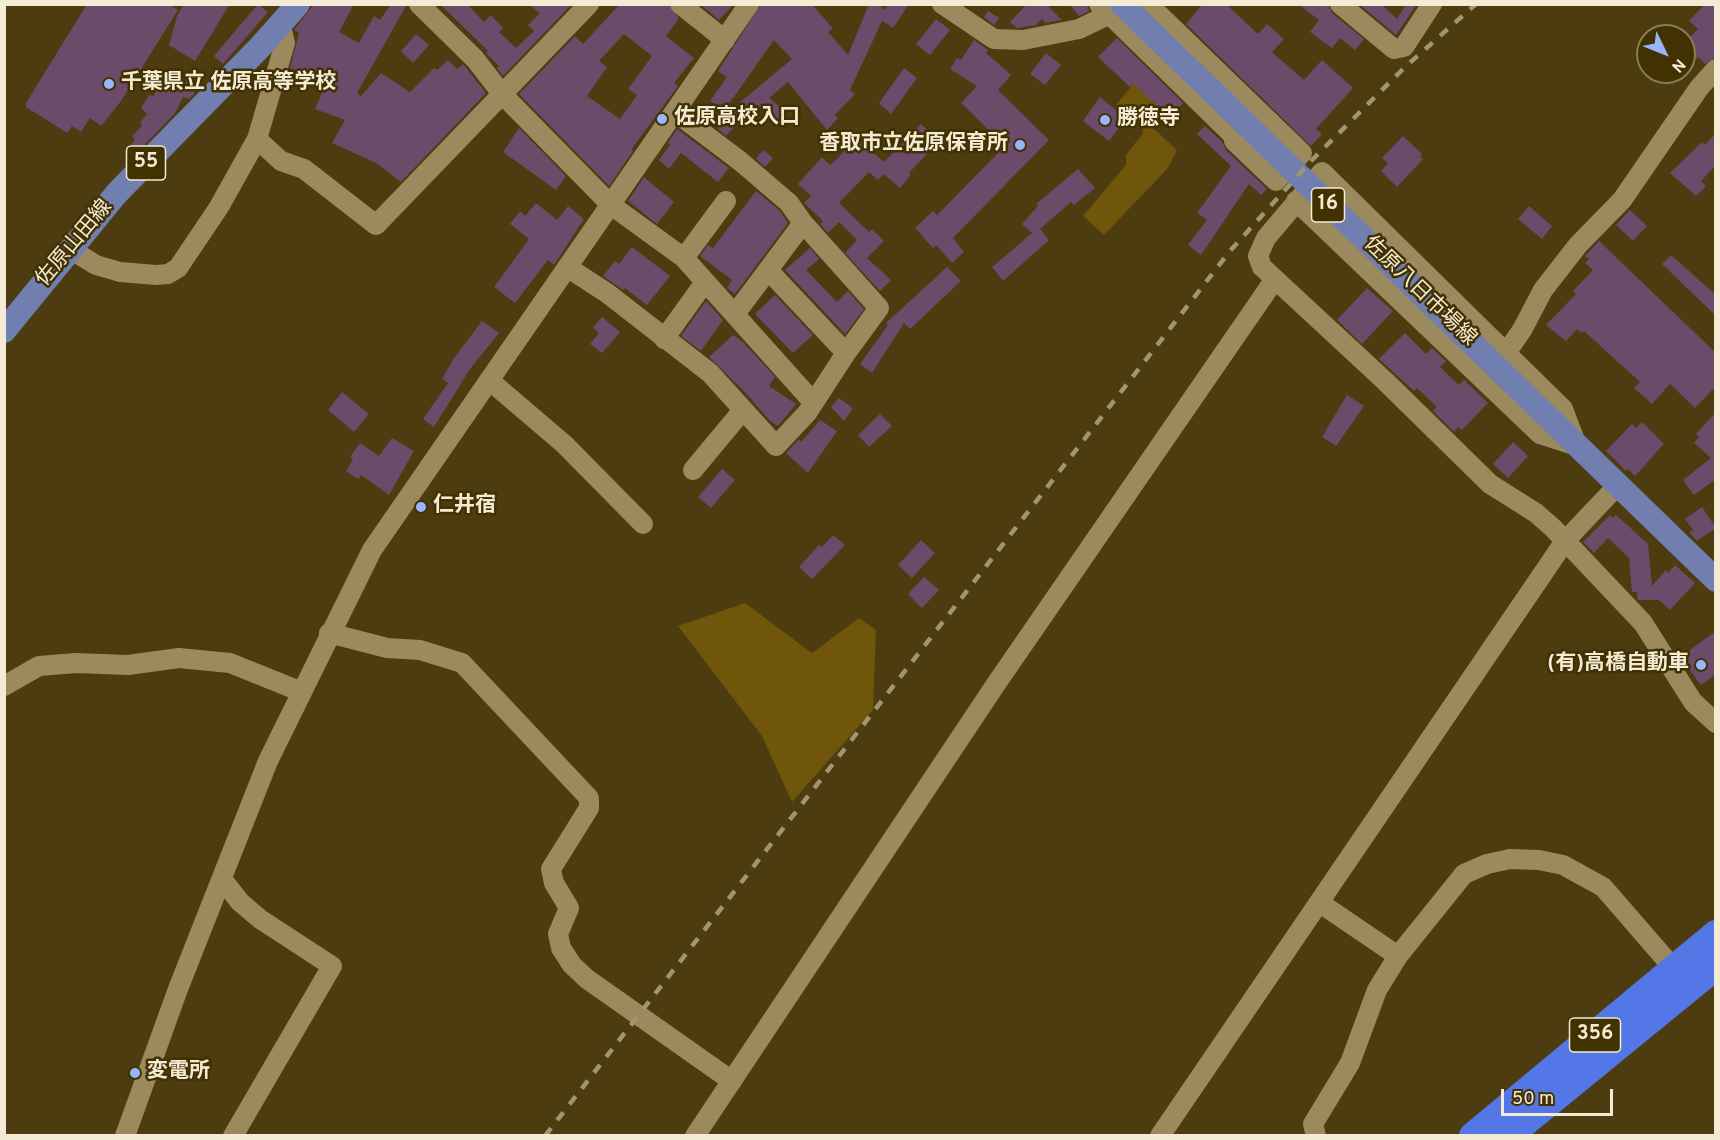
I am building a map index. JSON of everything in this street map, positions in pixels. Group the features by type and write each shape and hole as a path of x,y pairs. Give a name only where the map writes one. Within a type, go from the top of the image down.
{"highway":[{"name":"356","path":"1473,1136 1716,934"},
{"name":"356","path":"1508,1136 1716,966"}],"main road":[{"name":"佐原山田線","path":"4,331 117,193 261,46 298,4"},
{"name":"佐原八日市場線","path":"1110,8 1163,45 1499,359 1577,446 1716,580"}],"street":[{"path":"419,4 475,59 502,94 611,205 684,258 813,402"},
{"path":"257,139 280,161 304,169 376,225 590,4"},
{"path":"680,4 724,39"},
{"path":"125,1136 178,989 268,761 329,633 372,550 749,4"},
{"path":"942,4 994,39 1023,40 1079,29 1110,8 1236,138 1234,141 1276,182 1302,153 1148,4"},
{"path":"1340,4 1394,49 1404,46 1432,4"},
{"path":"70,249 110,270 168,274 178,268 194,247 257,139 285,42 280,23"},
{"path":"1716,69 1699,88 1622,200 1578,245 1543,290 1522,330 1499,359 1322,172 1266,238 1258,256 1262,267 1386,382 1490,484 1545,520 1643,623 1693,702 1716,723"},
{"path":"567,267 607,293 710,373 776,446 807,413 879,308 803,223 789,203 675,112"},
{"path":"684,258 726,201"},
{"path":"1296,201 1540,434 1577,446"},
{"path":"735,314 803,223"},
{"path":"768,270 846,353"},
{"path":"695,1136 996,684 1275,279"},
{"path":"664,339 705,282"},
{"path":"489,380 564,444 643,524"},
{"path":"693,470 743,410"},
{"path":"1161,1136 1565,541 1618,485"},
{"path":"329,633 387,648 420,650 462,663 589,798 589,808 551,869 554,883 569,908 558,934 561,948 572,965 587,979 732,1081"},
{"path":"4,686 39,666 76,663 128,665 179,657 231,663 302,692"},
{"path":"1316,1136 1313,1124 1350,1063 1377,990 1398,956 1464,874 1487,864 1510,859 1539,860 1563,865 1603,886 1675,970"},
{"path":"222,879 240,902 260,919 332,966 233,1136"},
{"path":"1320,903 1398,956"}],"shaded area":[{"path":"1134,83 1162,105 1152,127 1177,150 1168,168 1104,235 1083,216 1126,165 1126,155 1143,133 1143,126 1116,105"},
{"path":"745,603 812,653 859,618 876,630 873,710 792,802 762,736 678,626"}],"building":[{"path":"87,4 168,4 178,10 121,101 101,126 90,118 81,132 72,126 67,133 26,107 26,103"},
{"path":"184,4 230,4 195,61 169,45 177,16"},
{"path":"258,4 268,12 223,64 214,56"},
{"path":"314,4 354,4 339,32 359,43 374,16 380,20 391,4 407,4 357,93 361,96 381,73 410,92 434,68 437,70 448,60 457,69 463,64 486,93 401,182 376,163 332,143 345,120 315,109 328,79 305,69 303,74 290,68 299,33 294,30"},
{"path":"440,4 467,4 484,22 491,15 503,28 499,32 516,48 534,31 528,25 540,13 528,4 572,4 503,76 497,68 499,66 486,53 488,51"},
{"path":"620,4 668,4 679,18 666,36 694,58 674,83 678,86 631,150 633,151 609,186 519,94 575,36 583,44","holes":["624,34 652,56 628,89 637,95 620,119 587,96 607,67 599,61"]},
{"path":"700,4 734,4 719,20"},
{"path":"761,4 812,4 833,29 828,32 848,55 869,4 877,4 885,10 888,4 909,4 893,28 882,21 850,90 855,94 835,115 838,118 827,130 788,82 769,98 785,111 776,122 756,104 726,136 717,128 727,113 792,59 774,40 724,111 710,101 727,77 718,71"},
{"path":"1027,4 1046,4 1062,20 1045,23 1042,19 1036,25 1017,28 1010,22"},
{"path":"1069,4 1087,4 1089,11 1079,16"},
{"path":"1203,4 1226,4 1258,34 1267,24 1284,39 1272,52 1304,80 1322,60 1353,88 1316,129 1322,134 1311,146 1186,24"},
{"path":"1298,4 1328,4 1332,13 1364,39 1355,50 1340,38 1332,48 1310,32 1319,20"},
{"path":"1359,4 1381,4 1397,19 1406,4 1417,4 1396,35"},
{"path":"1705,4 1716,4 1716,57 1705,64 1698,57 1696,59 1696,31 1698,29 1696,24 1689,21"},
{"path":"988,11 999,18 994,25 984,17"},
{"path":"936,19 950,30 930,55 916,44"},
{"path":"416,34 429,45 413,63 401,51"},
{"path":"1117,38 1183,103 1174,114 1165,106 1161,109 1133,84 1130,87 1098,57"},
{"path":"974,40 988,50 986,53 1011,75 998,90 1049,140 953,238 964,252 952,263 936,245 933,248 915,228 933,211 937,215 1005,146 961,103 977,86 950,69 957,58 961,60"},
{"path":"1046,53 1061,65 1045,85 1030,74"},
{"path":"904,68 917,78 891,114 879,103"},
{"path":"161,74 197,85 194,94 189,99 183,97 175,113 134,156 127,151 135,139 132,136 142,126 140,123 147,114 141,108 149,95 154,96"},
{"name":"勝徳寺","path":"1100,97 1126,118 1109,141 1083,121"},
{"path":"921,124 939,141 909,173 911,175 900,188 884,174 878,180 869,172 839,203 869,232 872,229 884,241 867,258 891,280 880,291 845,253 857,240 839,222 828,233 820,224 823,221 804,203 811,196 798,184 822,157 830,165 859,132 870,143 867,147 884,162"},
{"path":"1205,126 1222,142 1226,150 1267,189 1261,195 1249,184 1201,255 1188,245 1207,220 1197,213 1231,166 1197,134"},
{"path":"519,128 566,176 556,190 503,152"},
{"path":"677,129 729,168 718,182 681,153 669,169 659,160 670,145 668,143"},
{"path":"1716,133 1716,165 1701,181 1706,186 1696,196 1670,173 1702,142 1705,145"},
{"path":"1403,136 1422,154 1420,157 1423,159 1397,187 1381,171 1388,163 1382,158"},
{"path":"763,150 773,158 765,167 756,159"},
{"path":"1078,169 1095,188 1074,205 1071,202 1040,229 1049,240 1003,281 992,267 1032,233 1022,224 1038,206 1036,204"},
{"path":"644,177 674,202 657,224 628,201"},
{"path":"756,191 780,211 788,223 735,294 727,288 732,280 700,256 708,245 713,248"},
{"path":"536,203 557,220 568,206 584,219 554,265 548,260 515,303 494,287 529,239 510,224 520,211 525,216"},
{"path":"1529,206 1552,226 1542,239 1518,219"},
{"path":"1630,210 1647,226 1633,241 1616,225"},
{"path":"1599,241 1716,353 1716,386 1695,408 1670,384 1652,404 1634,388 1640,382 1584,331 1582,333 1577,329 1566,341 1546,325 1576,294 1573,291 1593,270 1585,263 1589,259 1585,256"},
{"path":"632,247 670,276 647,305 625,288 623,290 603,276 615,261 619,264"},
{"path":"810,248 819,259 806,270 837,302 848,291 864,309 845,334 785,270"},
{"path":"1671,255 1716,295 1716,316 1662,264"},
{"path":"947,267 961,281 910,329 904,323 872,373 860,364 888,325 886,323"},
{"path":"1367,288 1393,311 1362,344 1337,320"},
{"path":"775,295 813,335 793,353 755,314"},
{"path":"706,301 723,320 701,351 681,336"},
{"path":"602,317 620,332 602,353 590,344 599,333 593,327"},
{"path":"482,321 499,333 470,369 434,427 423,419 448,383 442,379 454,358"},
{"path":"1405,333 1426,354 1432,348 1446,361 1440,367 1459,385 1464,380 1488,403 1462,430 1458,427 1454,432 1433,411 1437,407 1417,388 1414,391 1379,359"},
{"path":"733,335 743,342 775,377 769,386 796,404 778,426 769,420 746,393 709,357"},
{"path":"342,392 369,414 354,432 328,410"},
{"path":"1347,395 1364,406 1336,446 1322,437"},
{"path":"839,398 853,408 844,421 831,407"},
{"path":"1716,412 1716,479 1694,495 1683,480 1711,458 1694,443 1699,437 1696,434"},
{"path":"880,414 892,426 869,447 858,435"},
{"path":"820,420 837,431 808,473 786,453 799,439 801,442"},
{"path":"1642,422 1664,444 1635,476 1628,469 1626,471 1606,451 1632,424 1636,428"},
{"path":"392,438 414,451 389,495 361,475 358,479 346,471 353,459 350,457 360,443 379,456"},
{"path":"1513,442 1528,456 1508,478 1493,464"},
{"path":"722,469 735,480 711,508 698,497"},
{"path":"1702,507 1716,528 1697,541 1689,532 1693,530 1685,519"},
{"path":"1610,515 1613,518 1616,515 1648,544 1652,586 1666,570 1668,573 1675,565 1695,583 1670,610 1659,600 1638,600 1637,592 1632,592 1629,558 1608,538 1594,553 1583,542"},
{"path":"833,535 845,545 812,579 799,567 819,545 822,547"},
{"path":"921,540 935,553 912,578 898,565"},
{"path":"924,577 939,590 922,608 908,594"},
{"name":"(有)高橋自動車","path":"1716,631 1716,674 1701,685 1680,657"}],"railway":[{"path":"545,1136 1230,251 1311,161 1404,68 1476,4"}],"place":[{"name":"千葉県立 佐原高等学校","path":"109,84"},
{"name":"佐原高校入口","path":"662,119"},
{"name":"勝徳寺","path":"1105,120"},
{"name":"香取市立佐原保育所","path":"1020,145"},
{"name":"仁井宿","path":"421,507"},
{"name":"(有)高橋自動車","path":"1701,665"},
{"name":"変電所","path":"135,1073"}]}
